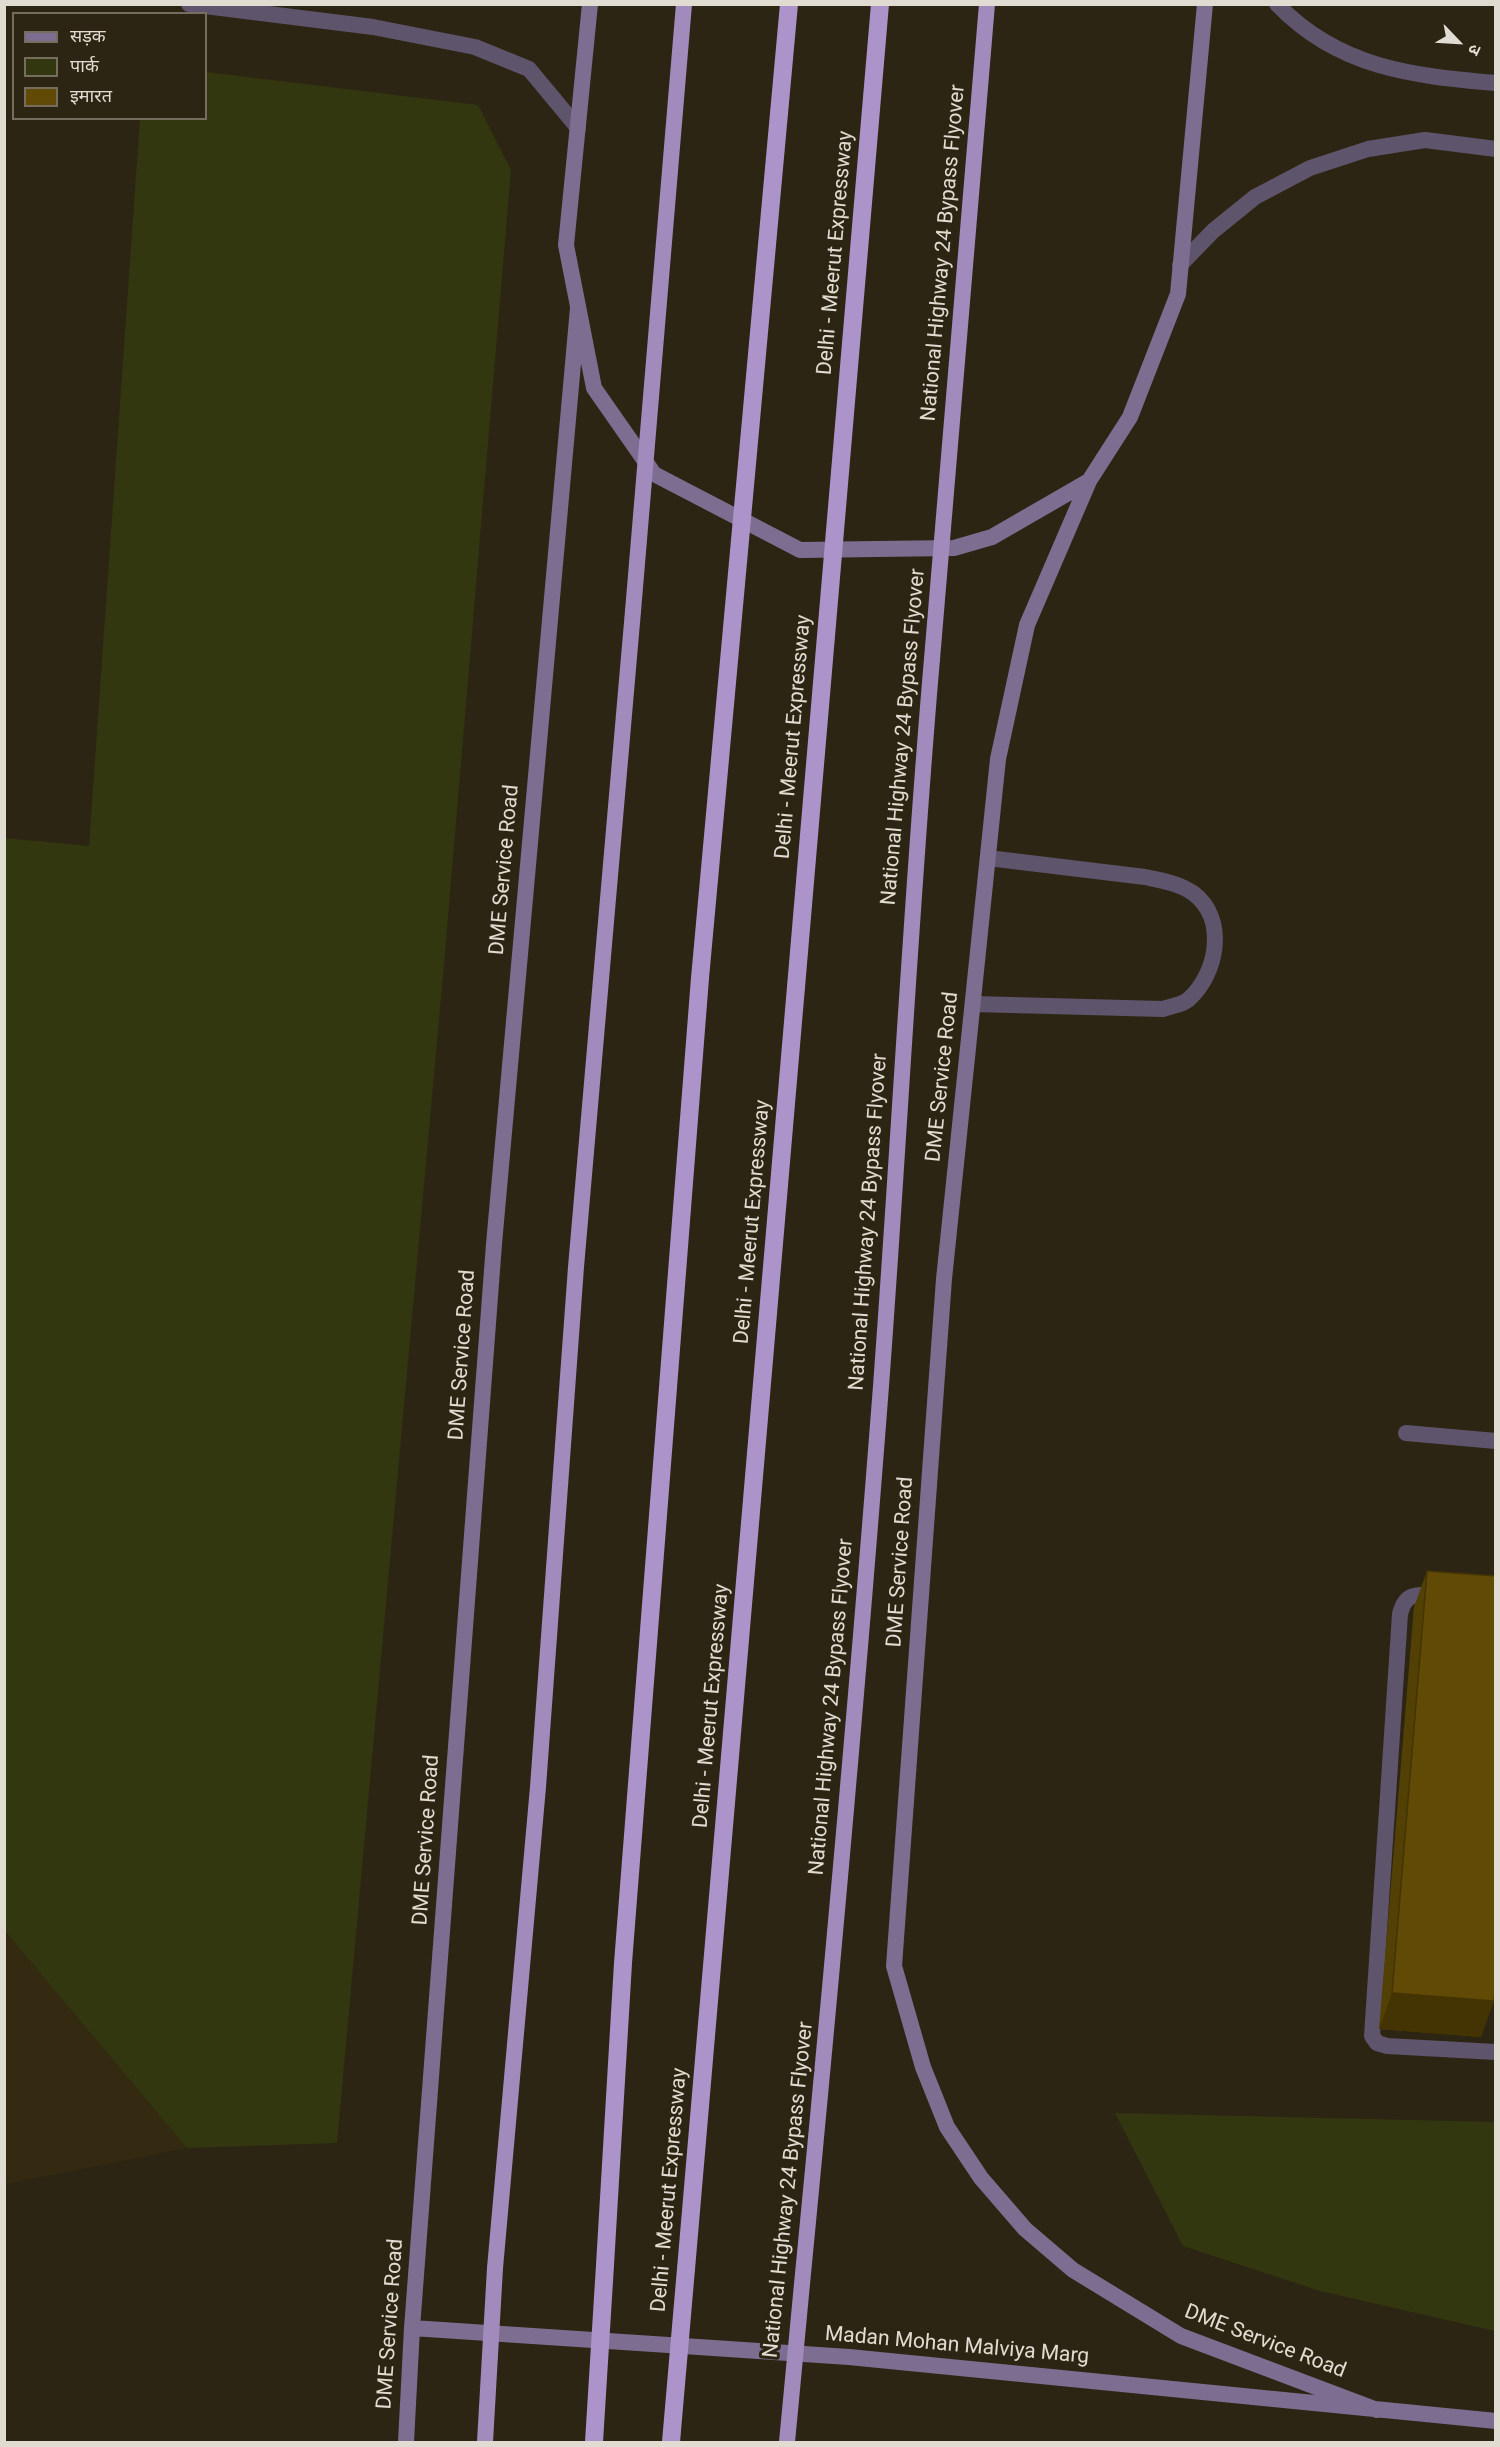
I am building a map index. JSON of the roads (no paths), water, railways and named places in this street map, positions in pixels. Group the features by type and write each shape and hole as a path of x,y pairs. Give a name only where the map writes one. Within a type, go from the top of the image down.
{"highway":[{"path":"485,2442 495,2268 538,1788 576,1267 684,4"},
{"path":"594,2442 623,1963 700,978 789,4"},
{"name":"Delhi - Meerut Expressway","path":"671,2442 880,4"},
{"name":"National Highway 24 Bypass Flyover","path":"787,2442 841,1880 882,1372 917,834 987,4"}],"main road":[{"path":"590,4 566,245 594,388 654,474 800,550 954,548 992,537 1089,481"},
{"name":"DME Service Road","path":"1205,4 1178,294 1130,417 1089,481 1028,625 998,759 944,1279 894,1966 923,2067 947,2127 981,2178 1025,2229 1073,2270 1181,2336 1377,2410"},
{"name":"DME Service Road","path":"406,2442 412,2328 494,1244 578,308"},
{"name":"Madan Mohan Malviya Marg","path":"412,2328 849,2357 1496,2421"}],"street":[{"path":"189,4 373,27 476,47 529,69 578,128"},
{"path":"1277,4 1290,18 1339,52 1384,68 1434,78 1496,83"},
{"path":"1180,266 1213,231 1255,197 1310,168 1368,149 1425,140 1496,149"},
{"path":"973,1004 1129,1010 1163,1009 1187,1001 1203,983 1214,960 1214,930 1208,912 1193,893 1170,882 1145,876 988,858"},
{"path":"1406,1433 1496,1442"},
{"path":"1461,1596 1416,1595 1408,1597 1400,1614 1371,2036 1377,2043 1388,2046 1496,2052"}]}
